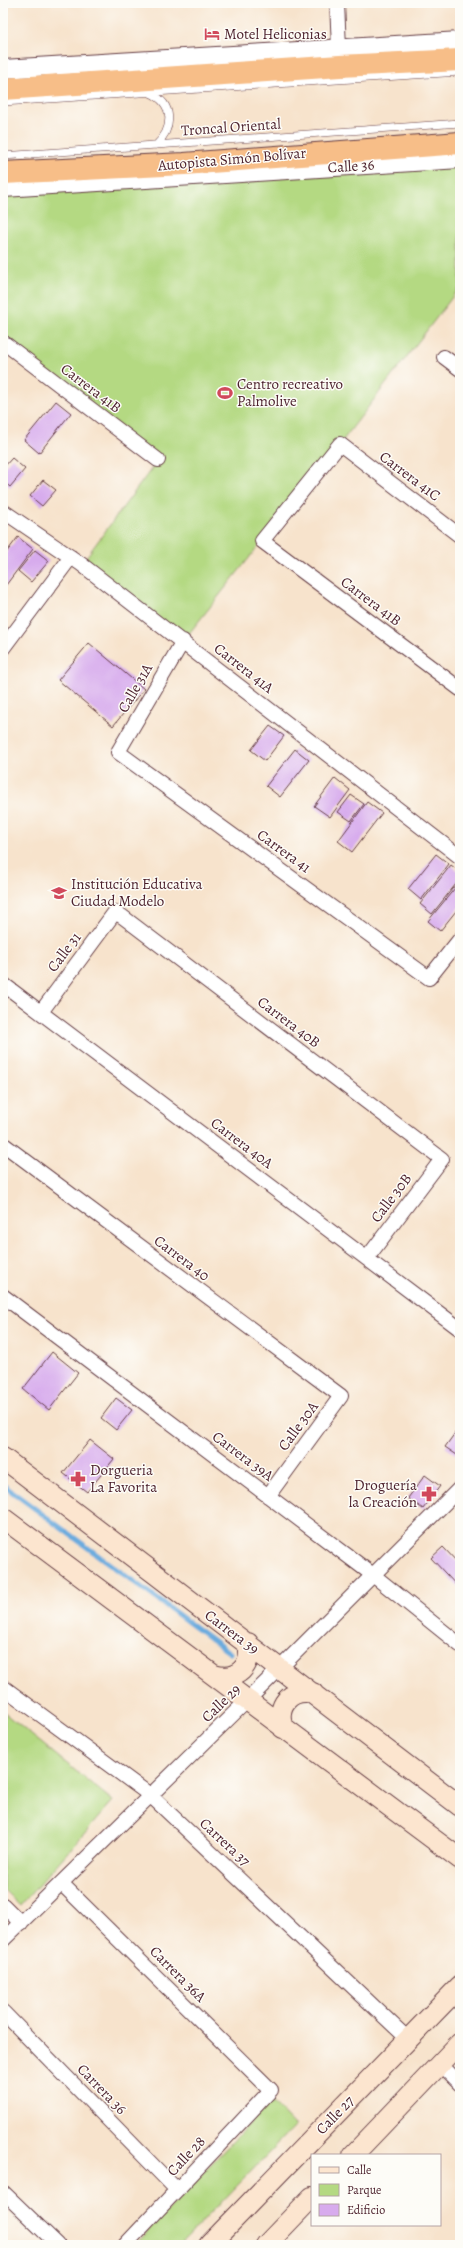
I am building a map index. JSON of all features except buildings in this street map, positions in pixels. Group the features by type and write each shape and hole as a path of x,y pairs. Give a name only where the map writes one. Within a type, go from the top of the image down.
{"highway":[{"path":"3,89 340,66 460,60"},
{"name":"Autopista Simón Bolívar","path":"3,173 184,164 460,143"},
{"path":"104,169 149,179 184,164"}],"main road":[{"name":"Carrera 39","path":"3,1458 248,1643 460,1806"},
{"path":"3,1518 460,1859"},
{"path":"214,1675 227,1677 234,1676 244,1668 249,1656 248,1643"},
{"path":"283,1728 280,1713 286,1700 298,1692 313,1693"},
{"name":"Calle 27","path":"209,2245 460,1986"},
{"path":"354,2154 460,2043"},
{"path":"272,2243 311,2198"}],"street":[{"path":"337,3 339,48"},
{"path":"3,70 460,41"},
{"name":"Calle 36","path":"3,188 460,159"},
{"name":"Carrera 41B","path":"3,342 158,460"},
{"path":"444,357 460,369"},
{"name":"Carrera 41C","path":"262,541 340,444 460,536"},
{"name":"Carrera 41A","path":"3,511 71,557 182,641 460,857"},
{"name":"Carrera 41B","path":"262,541 460,689"},
{"path":"3,648 71,557"},
{"name":"Calle 31A","path":"118,752 182,641"},
{"name":"Carrera 41","path":"118,752 429,978 460,939"},
{"name":"Calle 31","path":"41,1012 115,912"},
{"name":"Carrera 40B","path":"115,912 442,1159"},
{"name":"Carrera 40A","path":"3,984 460,1329"},
{"name":"Carrera 40","path":"3,1144 341,1396"},
{"name":"Calle 30B","path":"367,1258 442,1159"},
{"name":"Carrera 39A","path":"3,1296 373,1575 460,1645"},
{"name":"Calle 30A","path":"268,1496 341,1396"},
{"name":"Calle 29","path":"3,1940 247,1701 460,1488"},
{"name":"Carrera 37","path":"3,1687 150,1795 408,2039"},
{"name":"Carrera 36A","path":"61,1883 272,2090"},
{"path":"3,1905 21,1923"},
{"name":"Carrera 36","path":"3,2012 177,2190"},
{"path":"440,2064 460,2084"},
{"name":"Calle 28","path":"125,2245 272,2090"},
{"path":"3,2192 58,2245"}],"lane":[{"path":"3,102 460,72"},
{"path":"150,93 164,103 169,116 167,131 156,146"},
{"name":"Troncal Oriental","path":"3,156 460,124"}],"green space":[{"name":"Centro recreativo Palmolive","path":"460,159 460,287 340,444 183,641 81,564 158,460 3,342 3,188"},
{"path":"3,1712 113,1801 20,1906 3,1889"},
{"path":"271,2101 295,2126 180,2245 134,2245"}],"waterway":[{"path":"3,1485 230,1653"}],"place":[{"name":"Motel Heliconias","path":"212,34"},
{"name":"Centro recreativo Palmolive","path":"225,393"},
{"name":"Institución Educativa Ciudad Modelo","path":"59,893"},
{"name":"Dorgueria La Favorita","path":"78,1479"},
{"name":"Droguería la Creación","path":"429,1494"}]}
